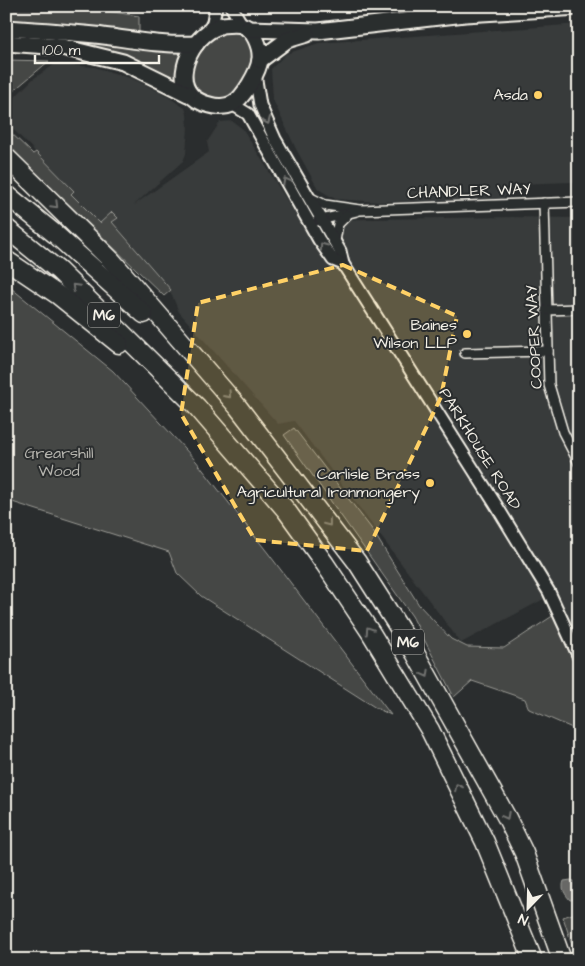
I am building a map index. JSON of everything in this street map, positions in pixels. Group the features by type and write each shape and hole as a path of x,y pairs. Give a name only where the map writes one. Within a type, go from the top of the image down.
{"highway":[{"path":"6,42 62,47 114,60 145,71 188,94 197,101 211,105 232,104 241,97 258,67 287,40 318,31 465,14 579,7"},
{"path":"188,94 183,76 187,58 196,44 208,32 222,25 318,31"},
{"path":"245,27 258,43 258,67"},
{"path":"6,28 95,35 170,44 196,44"},
{"name":"M6","path":"6,157 112,261 238,407 357,562 415,653 508,818 524,853 562,960"},
{"name":"M6","path":"6,194 55,234 195,359"},
{"name":"M6","path":"6,228 59,271 197,407 286,510 325,564 371,633 430,730 485,842 533,960"},
{"name":"M6","path":"6,260 58,295 197,407"}],"street":[{"path":"208,32 213,22 216,6"},
{"path":"230,6 245,27"},
{"name":"PARKHOUSE ROAD","path":"258,67 260,106 275,139 309,197 321,212 340,250 342,264 402,355 530,560 548,592 579,657"},
{"name":"PARKHOUSE ROAD","path":"232,104 248,114 256,125 319,240 333,260 342,264"},
{"name":"CHANDLER WAY","path":"309,223 321,212 579,202"},
{"name":"COOPER WAY","path":"544,203 549,385 563,432 579,463"},
{"name":"CHANDLER WAY","path":"321,212 347,215 360,210"},
{"path":"335,241 338,224 347,215"},
{"path":"546,310 579,309"},
{"path":"465,353 548,351"}],"highlighted area":[{"path":"343,265 457,316 441,397 367,551 255,540 181,414 198,303"}],"shaded area":[{"path":"579,24 579,187 572,182 519,184 502,199 379,202 335,199 318,189 296,149 273,100 271,69 286,54 319,43"},
{"path":"55,64 95,67 133,79 162,93 185,108 188,128 186,154 183,161 134,205 209,152 207,142 220,122 232,121 243,129 299,220 579,218 579,642 557,592 461,643 294,421 278,424 179,312 168,286 112,222 117,218 100,223 71,194 73,190 6,122 6,106 33,79"},
{"path":"571,880 579,883 579,899 570,900 564,891 564,881"}],"green space":[{"path":"6,6 74,6 139,16 139,32 6,22"},
{"path":"233,31 249,41 253,52 252,64 240,87 230,95 219,99 207,97 197,88 194,82 191,72 192,66 200,52 215,36"},
{"path":"6,33 88,38 178,52 180,54 178,75 175,81 6,36"},
{"path":"6,60 49,61 6,97"},
{"path":"6,128 33,154 36,152 74,191 71,194 100,223 112,212 118,218 112,222 171,290 164,296 6,144"},
{"name":"Grearshill Wood","path":"6,284 113,371 196,461 391,715 376,708 201,596 177,573 169,552 6,500"},
{"path":"294,428 371,528 419,605 451,639 467,647 504,648 554,615 579,676 579,731 529,709 525,699 472,681 454,697 412,616 284,435"},
{"path":"579,912 579,960 577,960 563,917"}],"place":[{"name":"Asda","path":"538,95"},
{"name":"Baines Wilson LLP","path":"467,334"},
{"name":"Carlisle Brass Agricultural Ironmongery","path":"430,483"}]}
